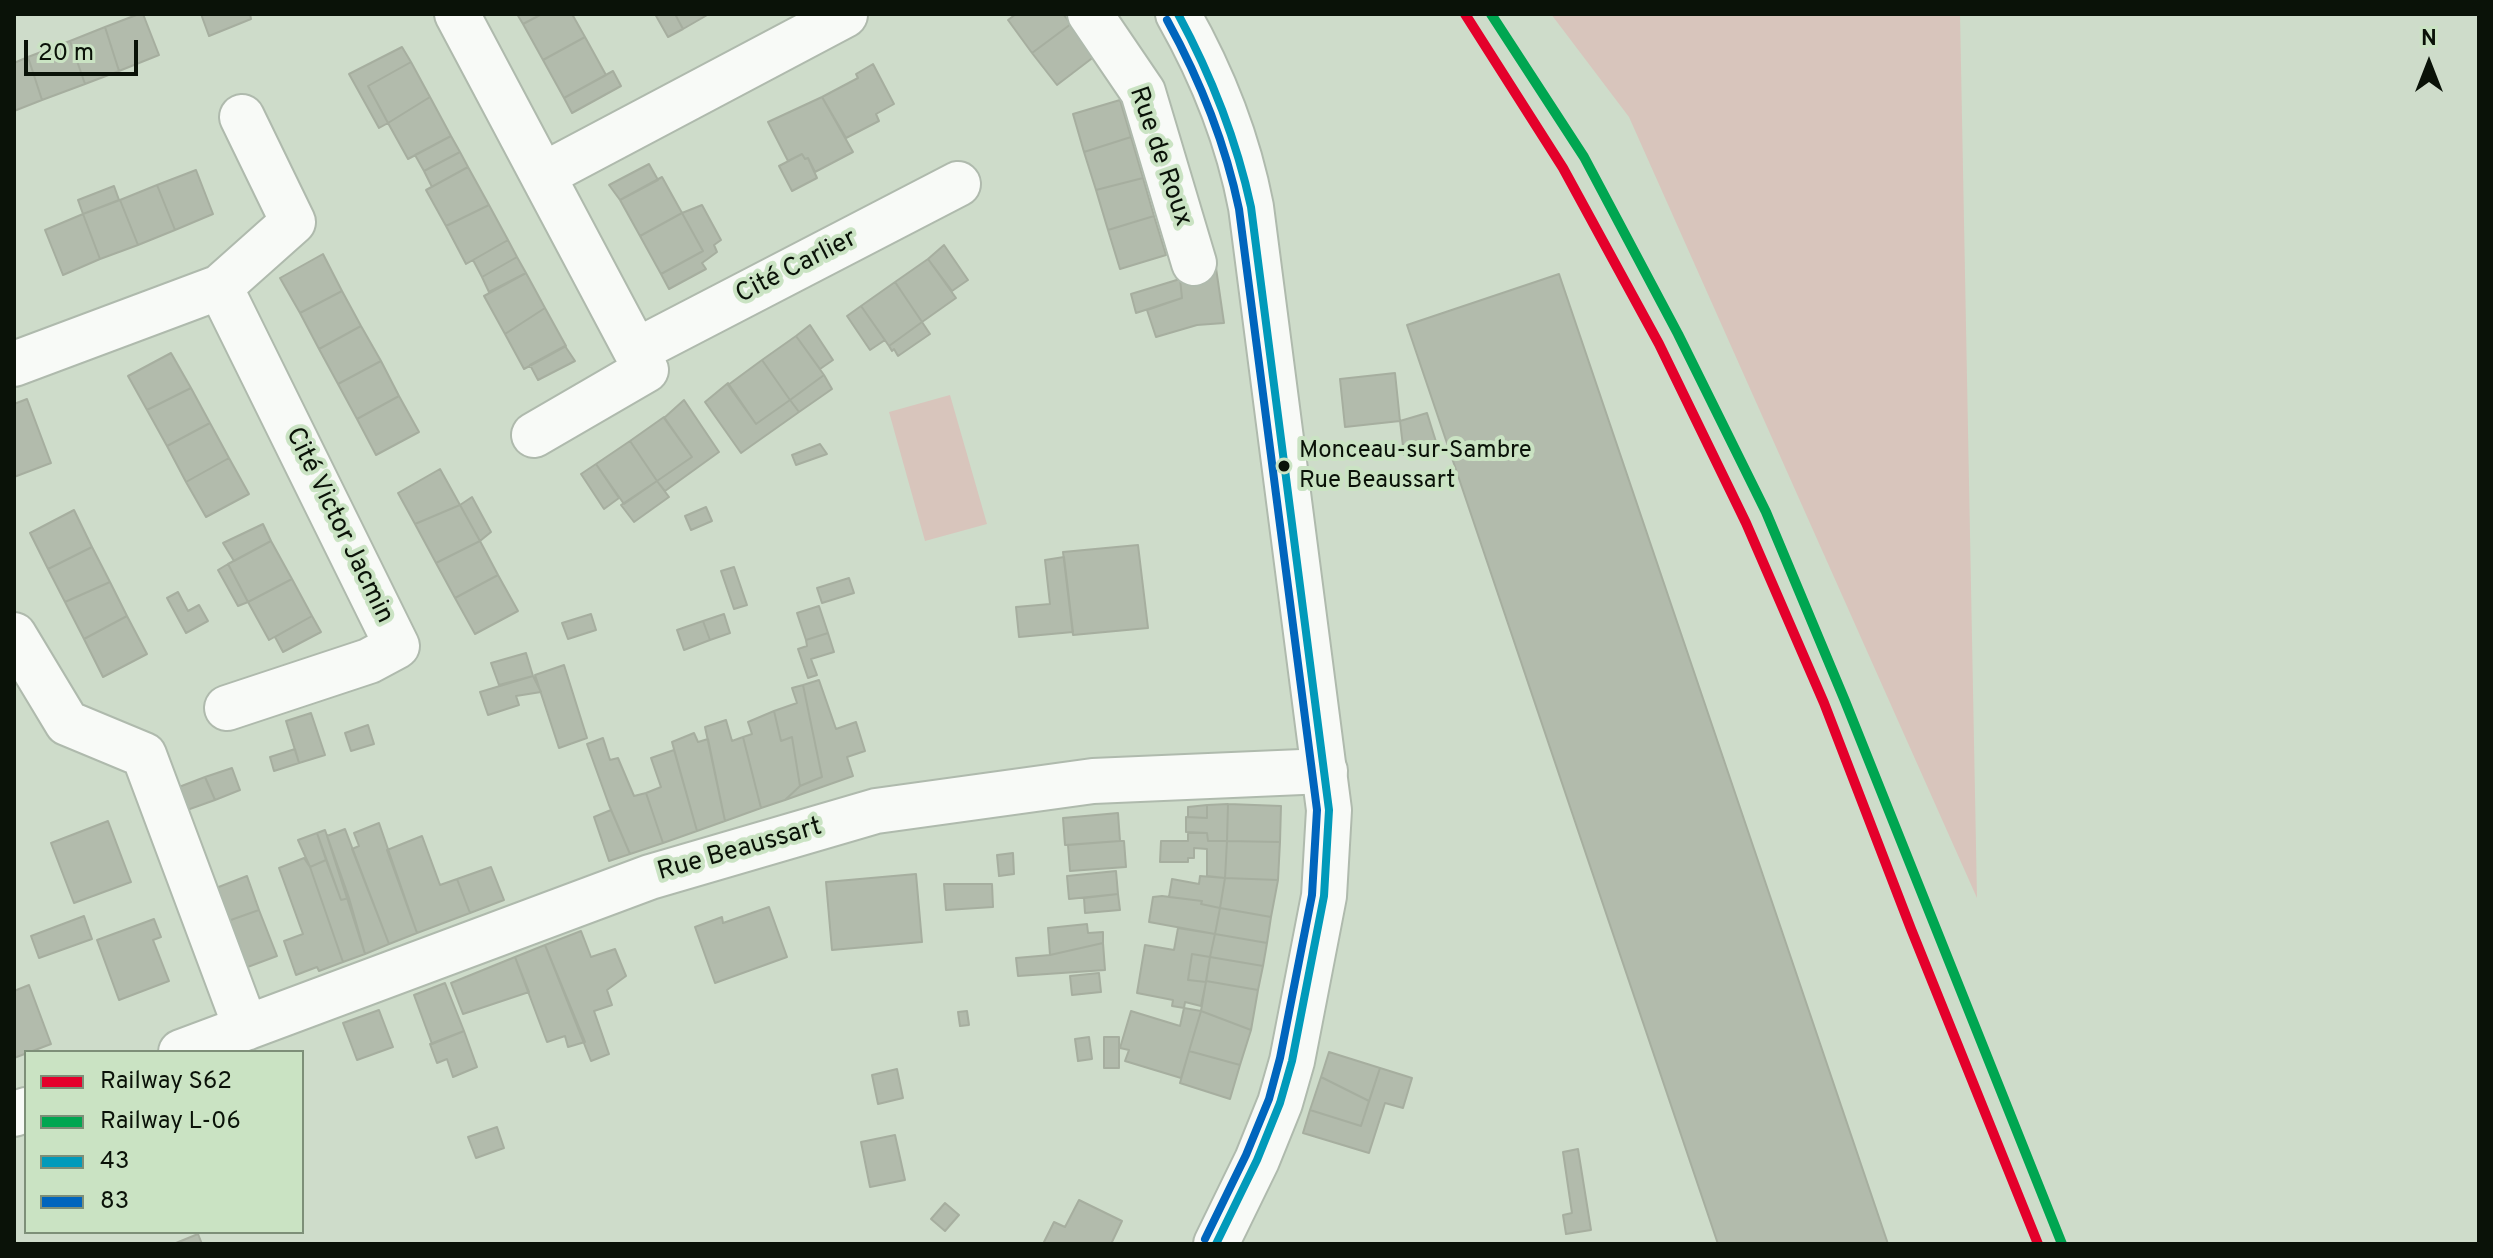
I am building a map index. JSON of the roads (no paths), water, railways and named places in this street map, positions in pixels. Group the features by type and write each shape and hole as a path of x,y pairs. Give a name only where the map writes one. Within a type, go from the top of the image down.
{"street":[{"path":"457,14 646,370 534,435"},
{"name":"Rue de Roux","path":"1090,14 1143,92 1194,263"},
{"path":"1178,14 1226,115 1244,171 1251,207 1329,810 1328,862 1298,1036 1273,1122 1216,1244"},
{"path":"543,175 845,15"},
{"path":"14,364 220,287 293,222 242,117"},
{"name":"Cité Carlier","path":"636,351 958,184"},
{"name":"Cité Victor Jacmin","path":"220,287 397,646 369,661 227,708"},
{"path":"14,635 67,723 144,755 246,1028"},
{"name":"Rue Beaussart","path":"186,1050 650,877 876,811 1093,781 1325,771"}],"rail line":[{"name":"S62","path":"1465,14 1563,168 1659,344 1746,523 1824,703 2038,1244"},
{"name":"L-06","path":"1491,14 1584,157 1678,334 1766,512 2062,1244"}],"place":[{"name":"Monceau-sur-Sambre Rue Beaussart","path":"1284,466"}]}
